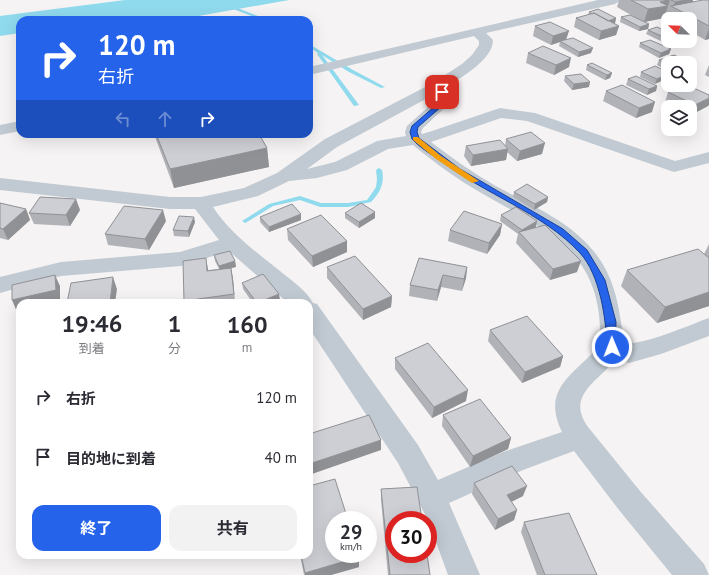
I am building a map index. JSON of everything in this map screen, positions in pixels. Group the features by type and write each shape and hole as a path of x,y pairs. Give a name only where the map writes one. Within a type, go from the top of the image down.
{"street":[{"path":"313,70 354,59 615,0"},
{"path":"0,184 170,203 201,203 225,199 251,192 283,177 331,143 436,87 467,67 483,51 486,40 477,31"},
{"path":"436,87 445,95 446,100 415,126 413,132 416,139 457,170 560,231 584,252 600,280 611,322 612,347 596,367 579,380 570,390 567,402 568,416 579,437 619,489 693,575"},
{"path":"283,177 317,173 341,166 383,145 432,137 500,113 529,116 674,167 709,157"},
{"path":"0,130 16,127"},
{"path":"201,203 208,217 234,243 282,283 298,299"},
{"path":"0,285 61,269 181,259 234,243"},
{"path":"313,316 408,454 432,497 464,575"},
{"path":"612,347 629,354 652,348 709,327"},
{"path":"432,497 514,461 579,437"}],"water":[{"path":"125,0 289,0 198,16 16,16 16,34 0,36 0,16"}],"building":[{"path":"631,0 668,0 660,2 668,6 648,9"},
{"path":"671,0 687,0 675,2"},
{"path":"709,0 709,26 697,20 697,12 682,12 671,6"},
{"path":"598,9 616,18 608,21 594,13 592,14 589,12"},
{"path":"594,13 619,26 601,31 576,18"},
{"path":"630,15 649,24 640,27 621,17"},
{"path":"550,22 569,31 553,36 535,26"},
{"path":"657,27 661,29 661,36 648,30"},
{"path":"573,38 593,48 579,52 560,41"},
{"path":"650,40 661,45 661,48 671,49 661,53 640,43"},
{"path":"543,46 571,58 556,65 528,53"},
{"path":"592,63 612,73 607,75 587,65"},
{"path":"655,66 661,69 661,77 657,79 641,72"},
{"path":"581,74 590,82 574,84 565,76"},
{"path":"636,76 657,86 649,89 628,79"},
{"path":"622,85 655,102 639,108 606,91"},
{"path":"697,90 709,95 709,98 697,104 697,100 685,100 668,92 697,92"},
{"path":"531,132 545,143 520,151 506,139"},
{"path":"158,138 261,138 267,148 170,169"},
{"path":"500,140 508,149 473,155 466,146"},
{"path":"527,184 548,197 535,204 514,192"},
{"path":"40,197 76,199 66,215 29,213"},
{"path":"0,203 26,209 3,229 0,228"},
{"path":"361,203 375,212 359,222 345,213"},
{"path":"292,204 301,214 269,227 260,217"},
{"path":"124,206 163,210 145,239 105,234"},
{"path":"516,207 537,221 522,230 501,215"},
{"path":"464,211 502,224 489,243 450,230"},
{"path":"321,215 347,241 312,256 287,229"},
{"path":"179,216 194,217 188,231 173,230"},
{"path":"545,225 581,261 553,269 519,232"},
{"path":"698,249 709,258 709,292 665,307 627,270"},
{"path":"230,251 235,261 219,266 214,255"},
{"path":"355,256 392,296 363,309 327,267"},
{"path":"206,258 207,271 231,268 234,294 198,299 184,299 183,261"},
{"path":"419,258 467,267 464,279 443,275 438,290 410,285"},
{"path":"263,274 279,294 267,299 254,299 242,283"},
{"path":"55,275 56,290 12,300 12,285"},
{"path":"113,277 110,299 68,299 71,283"},
{"path":"527,316 563,356 525,372 490,330"},
{"path":"428,343 468,390 434,407 395,358"},
{"path":"480,399 511,438 473,456 443,415"},
{"path":"369,415 381,440 313,463 313,433"},
{"path":"512,466 527,486 507,495 517,510 498,519 474,483"},
{"path":"335,479 345,511 325,511 325,563 339,563 305,573 302,559 313,559 313,485"},
{"path":"417,487 421,511 385,511 385,527 381,489"},
{"path":"569,513 597,575 545,575 524,522"},
{"path":"389,563 428,563 430,575 390,575"}],"waterway":[{"path":"229,6 255,16"},
{"path":"313,47 351,71 383,87"},
{"path":"319,54 356,105"},
{"path":"245,221 271,205 300,198 320,205 348,205 369,201 379,187 379,170"}],"slow traffic":[{"path":"415,139 438,157 475,181"}],"route":[{"path":"442,92 445,95 446,100 415,126 413,132 416,139 457,170 490,190 507,198 560,231 584,252 600,280 611,322 612,347"}]}
